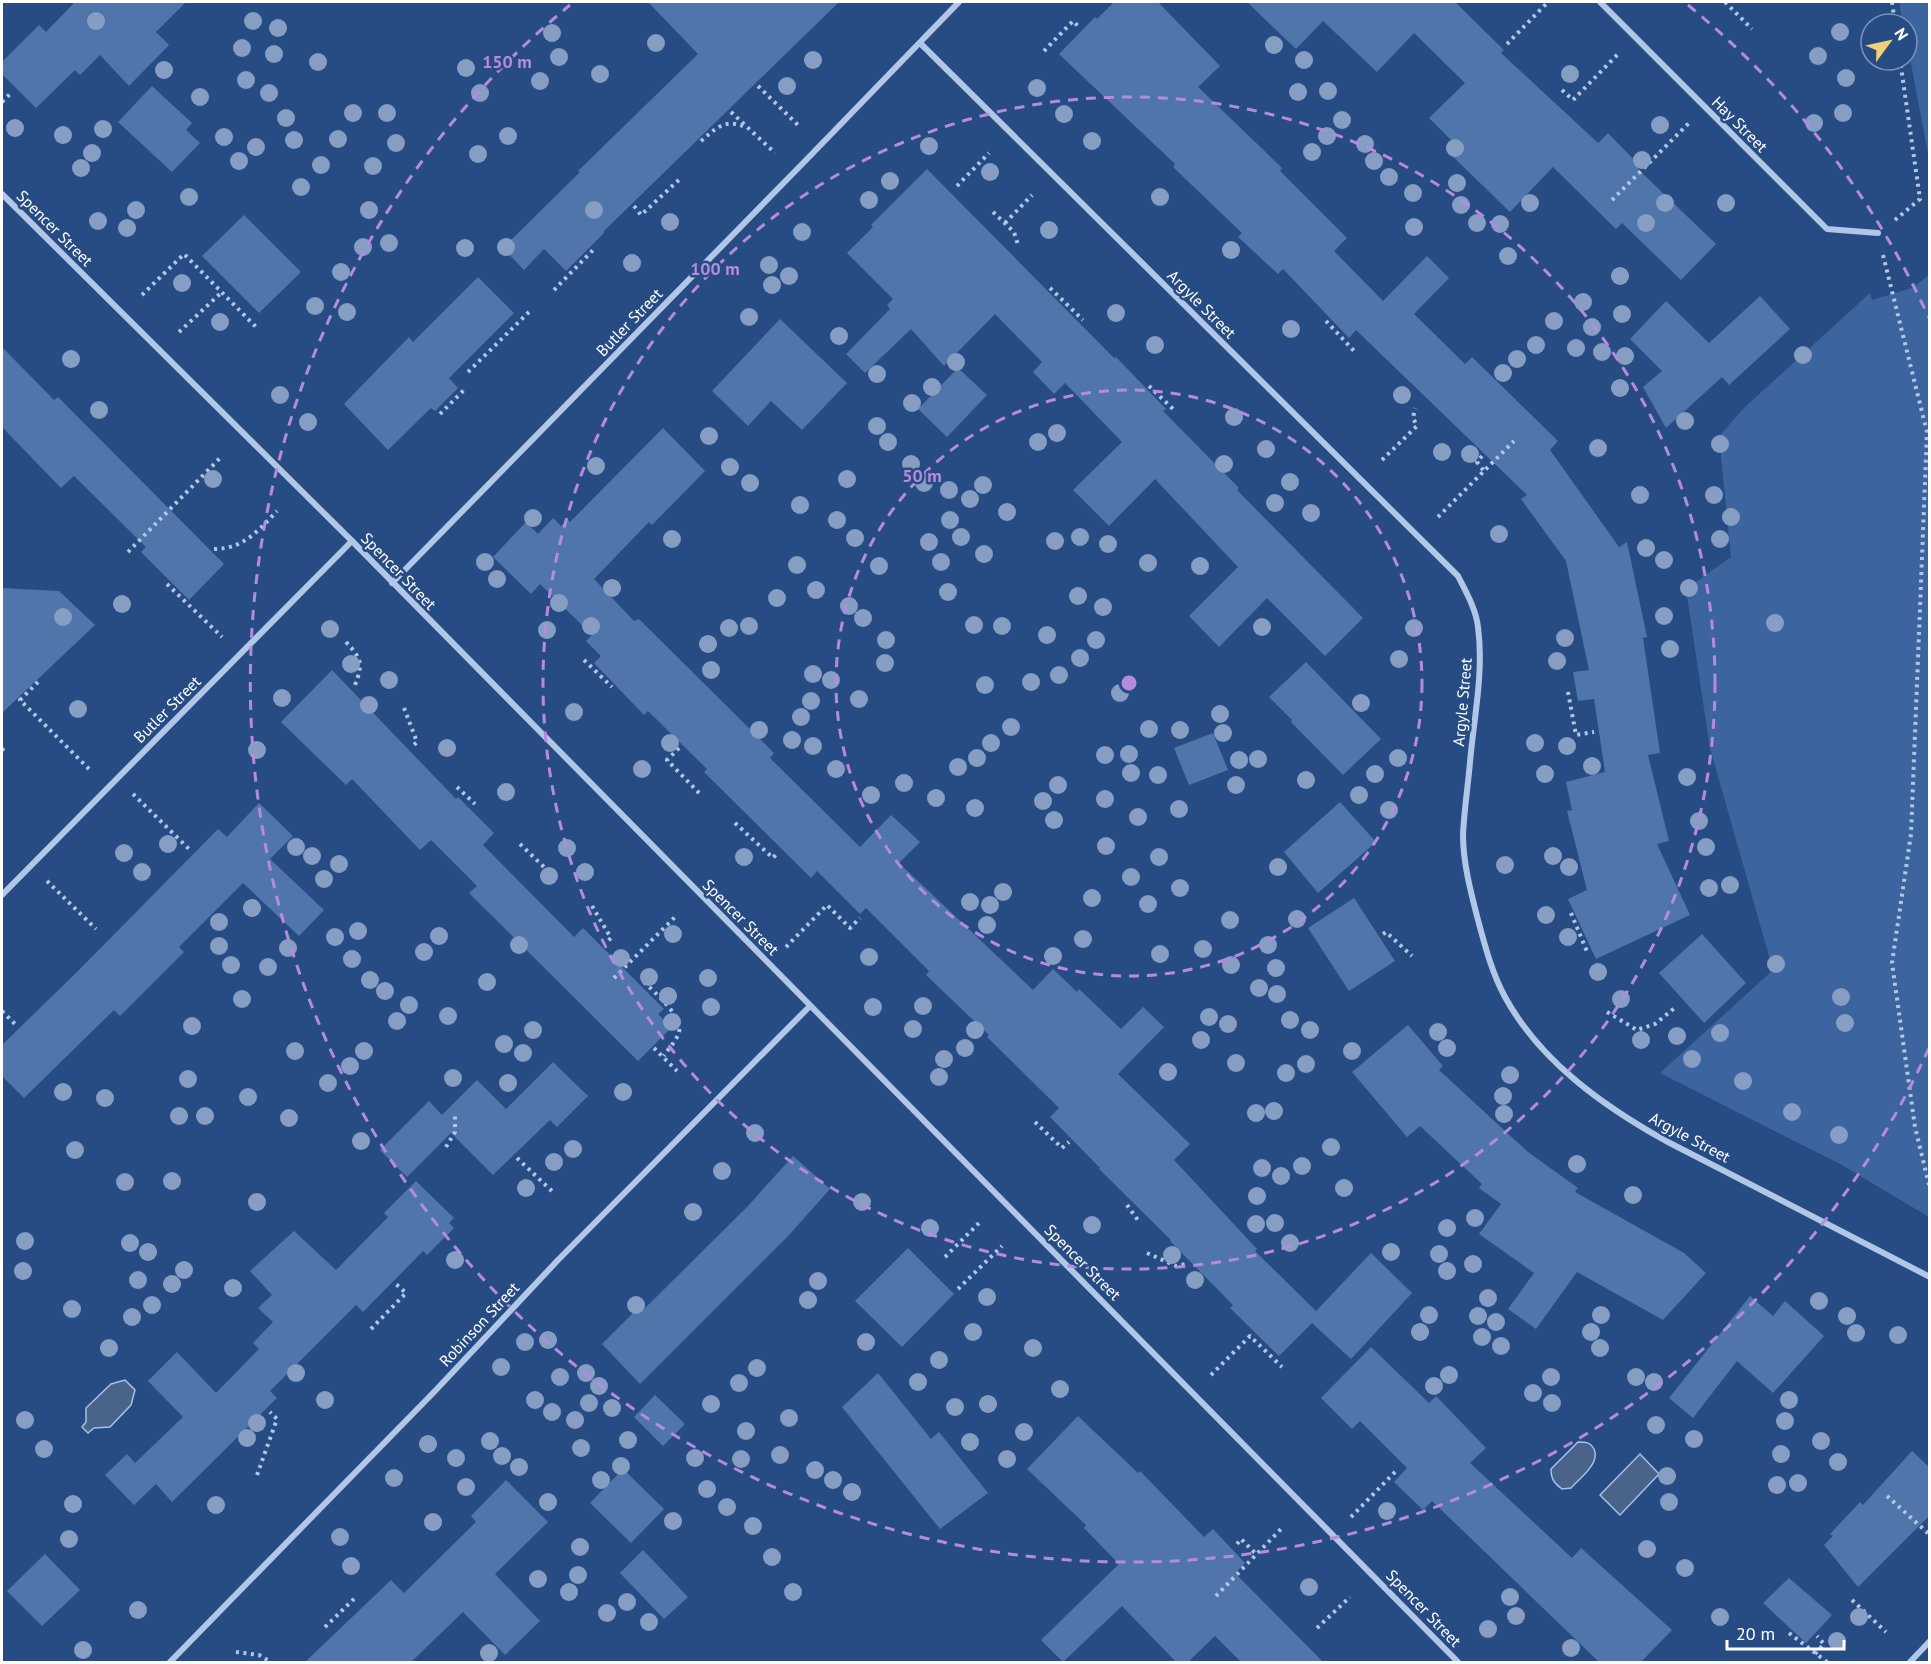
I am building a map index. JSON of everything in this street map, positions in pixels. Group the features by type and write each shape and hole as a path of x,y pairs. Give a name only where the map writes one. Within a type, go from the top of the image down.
{"street":[{"name":"Butler Street","path":"392,584 959,2"},
{"name":"Hay Street","path":"1600,2 1827,229 1878,233"},
{"name":"Argyle Street","path":"920,43 1458,576 1470,600 1478,625 1480,674 1463,835 1467,867 1472,898 1493,972 1523,1026 1543,1050 1579,1083 1625,1117 1666,1141 1929,1277"},
{"name":"Spencer Street","path":"2,194 352,542 1458,1662"},
{"name":"Butler Street","path":"2,895 352,542"},
{"name":"Robinson Street","path":"170,1662 435,1391 558,1260 810,1006"},
{"path":"1910,1662 1929,1641"}],"path":[{"path":"1507,44 1548,2"},
{"path":"1725,2 1752,29"},
{"path":"1044,51 1073,21 1080,28"},
{"path":"1562,90 1573,100 1634,37"},
{"path":"1902,72 1920,199 1878,233 1927,432 1911,834 1892,963 1915,1127 1929,1189"},
{"path":"758,86 800,127"},
{"path":"2,102 12,92"},
{"path":"1612,200 1704,107"},
{"path":"731,112 775,153"},
{"path":"701,141 726,124 734,123 747,127"},
{"path":"957,186 989,153"},
{"path":"634,206 641,215 682,177"},
{"path":"1005,223 1032,195"},
{"path":"993,212 1014,232 1018,245"},
{"path":"554,290 594,249"},
{"path":"142,296 184,254 258,329"},
{"path":"1050,288 1083,320"},
{"path":"178,332 222,292"},
{"path":"468,372 530,311"},
{"path":"1326,321 1355,352"},
{"path":"1149,386 1173,409"},
{"path":"440,414 464,390"},
{"path":"1382,460 1416,426 1413,418 1415,408"},
{"path":"1438,517 1514,441"},
{"path":"128,552 222,456"},
{"path":"1482,456 1477,462 1484,471"},
{"path":"214,549 228,549 246,540 277,511"},
{"path":"167,584 222,637"},
{"path":"346,642 359,658 361,670 355,685"},
{"path":"584,660 612,687"},
{"path":"39,682 20,700 90,770"},
{"path":"1568,692 1576,735 1594,732"},
{"path":"404,708 417,742 414,745"},
{"path":"679,748 667,760 702,796"},
{"path":"117,778 190,850"},
{"path":"457,787 475,804"},
{"path":"735,823 773,858 778,852"},
{"path":"520,844 545,868"},
{"path":"31,865 96,929"},
{"path":"786,947 827,905 850,928 860,918"},
{"path":"592,906 611,938 606,943"},
{"path":"1571,913 1588,954"},
{"path":"614,978 676,916"},
{"path":"1383,934 1386,932 1412,956"},
{"path":"644,982 673,1012 679,1023 679,1034 664,1056"},
{"path":"1607,1012 1636,1030 1655,1024 1677,1006"},
{"path":"2,1011 16,1025"},
{"path":"654,1048 677,1071"},
{"path":"446,1147 455,1132 455,1115"},
{"path":"1035,1122 1062,1149 1069,1142"},
{"path":"517,1158 555,1194"},
{"path":"1126,1205 1140,1223"},
{"path":"945,1257 979,1223"},
{"path":"958,1289 1002,1246"},
{"path":"1148,1253 1176,1266 1186,1264"},
{"path":"371,1329 406,1293 396,1284"},
{"path":"1211,1375 1250,1336 1282,1367"},
{"path":"257,1475 277,1419 270,1412"},
{"path":"1351,1517 1396,1471"},
{"path":"1887,1496 1929,1535"},
{"path":"1216,1596 1281,1528"},
{"path":"1237,1544 1241,1539 1256,1554"},
{"path":"325,1627 357,1596"},
{"path":"1317,1628 1350,1596"},
{"path":"1852,1600 1886,1632"},
{"path":"1789,1633 1827,1662"},
{"path":"1815,1654 1824,1644 1817,1636"},
{"path":"236,1652 259,1655 271,1662"}],"shaded area":[{"path":"1899,2 1929,2 1929,159 1913,72 1919,72 1919,12 1901,12"},
{"path":"1929,275 1929,1217 1842,1165 1660,1073 1773,970 1710,748 1686,589 1731,557 1719,436 1745,407 1870,293 1872,300 1912,288"},
{"path":"125,1380 135,1390 131,1405 110,1427 94,1428 88,1433 82,1427 86,1422 86,1408 111,1384"},
{"path":"1578,1442 1591,1445 1595,1454 1594,1460 1571,1488 1562,1489 1553,1480 1551,1469"},
{"path":"1640,1454 1659,1474 1620,1515 1600,1495"}],"building":[{"path":"75,2 186,2 156,32 169,45 129,86 100,55 80,75 75,70 36,108 2,74 2,62 39,25 46,32"},
{"path":"648,2 839,2 603,232 566,271 544,249 524,270 503,248 698,54"},
{"path":"1114,2 1158,2 1220,66 1198,87 1282,168 1280,171 1347,238 1334,251 1383,301 1427,256 1449,278 1414,314 1465,364 1472,357 1558,441 1550,450 1619,547 1627,542 1647,637 1643,638 1660,753 1648,755 1669,841 1657,844 1690,915 1596,959 1568,899 1587,890 1567,811 1572,810 1566,782 1605,772 1594,699 1578,701 1573,672 1589,670 1566,561 1521,499 1527,495 1356,330 1349,338 1283,269 1278,274 1238,237 1242,233 1173,167 1175,164 1059,54 1095,17 1097,19"},
{"path":"1247,2 1455,2 1504,50 1501,53 1598,143 1608,133 1640,166 1638,169 1716,244 1681,280 1622,223 1616,229 1553,167 1510,212 1446,150 1453,142 1429,118 1465,83 1414,33 1377,72 1323,21 1296,49"},
{"path":"152,86 192,123 186,130 200,143 172,172 118,122"},
{"path":"927,169 1114,358 1116,357 1166,409 1163,411 1239,488 1237,490 1363,618 1325,656 1267,598 1219,647 1189,616 1238,567 1155,479 1109,526 1073,490 1122,442 1065,383 1054,394 1033,372 1042,362 995,314 944,366 911,329 865,373 846,354 890,309 887,305 893,299 847,253 873,227 871,225"},
{"path":"244,215 301,272 259,313 202,256"},
{"path":"478,277 514,313 449,378 458,388 435,411 431,408 388,450 344,404 409,337 413,342"},
{"path":"1760,296 1790,329 1729,385 1722,377 1666,428 1643,387 1662,371 1630,339 1666,301 1709,343"},
{"path":"780,319 847,383 802,430 771,401 748,426 712,391"},
{"path":"2,347 54,400 58,397 224,564 189,600 141,552 146,547 74,476 61,488 2,427"},
{"path":"958,368 987,395 947,437 918,409"},
{"path":"663,428 705,471 652,525 649,522 594,579 634,621 639,619 774,753 770,758 860,847 891,815 920,842 899,863 1033,990 1053,969 1077,992 1079,989 1121,1029 1143,1007 1164,1027 1118,1074 1190,1144 1174,1160 1257,1249 1255,1251 1316,1311 1371,1253 1412,1293 1351,1359 1312,1323 1279,1356 1230,1308 1233,1305 1171,1240 1050,1117 1059,1108 987,1037 989,1035 926,975 929,971 866,908 860,914 817,871 811,878 704,772 707,769 648,711 644,715 594,663 601,656 586,641 592,635 540,584 531,594 493,557 526,522 538,534 553,518 561,526 568,520 570,522"},
{"path":"2,588 59,591 95,625 2,713"},
{"path":"1306,662 1381,739 1343,775 1269,697"},
{"path":"332,670 456,799 458,797 494,833 483,845 574,937 583,928 664,1009 658,1014 671,1028 638,1061 469,893 477,886 431,840 420,850 352,779 346,785 281,722"},
{"path":"1213,733 1228,770 1189,785 1174,748"},
{"path":"1340,802 1376,842 1318,893 1284,852"},
{"path":"259,803 293,836 270,859 324,910 299,936 243,883 179,947 184,952 120,1016 114,1010 24,1098 2,1076 2,1045 218,829 227,837"},
{"path":"1354,898 1395,961 1349,991 1308,928"},
{"path":"1702,934 1746,983 1704,1023 1659,973"},
{"path":"1408,1025 1443,1066 1439,1070 1528,1152 1578,1188 1575,1192 1684,1253 1706,1273 1663,1320 1577,1272 1536,1329 1508,1309 1534,1273 1479,1234 1501,1204 1479,1188 1482,1184 1420,1126 1407,1137 1352,1072"},
{"path":"553,1062 588,1096 557,1127 550,1120 493,1175 451,1133 407,1177 380,1150 429,1101 442,1115 477,1080 506,1109"},
{"path":"793,1156 830,1189 789,1235 640,1384 602,1344 637,1309 640,1313 747,1207"},
{"path":"416,1181 454,1218 449,1223 454,1228 427,1255 423,1251 363,1312 356,1305 270,1391 277,1398 172,1502 156,1484 134,1505 105,1475 127,1454 135,1463 183,1417 148,1381 177,1352 216,1393 259,1349 253,1343 273,1322 258,1308 272,1295 250,1271 294,1231 336,1270 388,1217 384,1213"},
{"path":"908,1248 954,1294 902,1347 855,1301"},
{"path":"1750,1296 1773,1316 1785,1301 1824,1336 1773,1393 1737,1361 1693,1418 1669,1398"},
{"path":"1371,1347 1429,1403 1436,1396 1486,1448 1470,1463 1572,1558 1581,1548 1672,1630 1641,1662 1599,1662 1432,1501 1423,1510 1394,1482 1407,1468 1360,1421 1352,1429 1321,1398"},
{"path":"878,1373 931,1439 939,1432 988,1493 940,1529 842,1407"},
{"path":"655,1395 685,1424 663,1446 634,1417"},
{"path":"1078,1416 1138,1473 1140,1471 1204,1537 1213,1529 1245,1563 1235,1573 1323,1662 1241,1662 1215,1636 1188,1662 1176,1662 1122,1606 1063,1662 1041,1640 1119,1564 1084,1528 1086,1525 1027,1469"},
{"path":"1912,1451 1929,1467 1929,1516 1858,1587 1824,1545 1833,1536 1830,1534 1860,1502 1863,1505"},
{"path":"623,1469 664,1509 631,1543 590,1503"},
{"path":"506,1480 548,1522 495,1574 540,1621 505,1655 463,1612 411,1662 305,1662 391,1580 404,1593 476,1522 471,1516"},
{"path":"643,1550 688,1597 664,1619 620,1573"},
{"path":"45,1554 80,1590 42,1626 7,1591"},
{"path":"1789,1578 1832,1615 1806,1643 1763,1603"}]}
